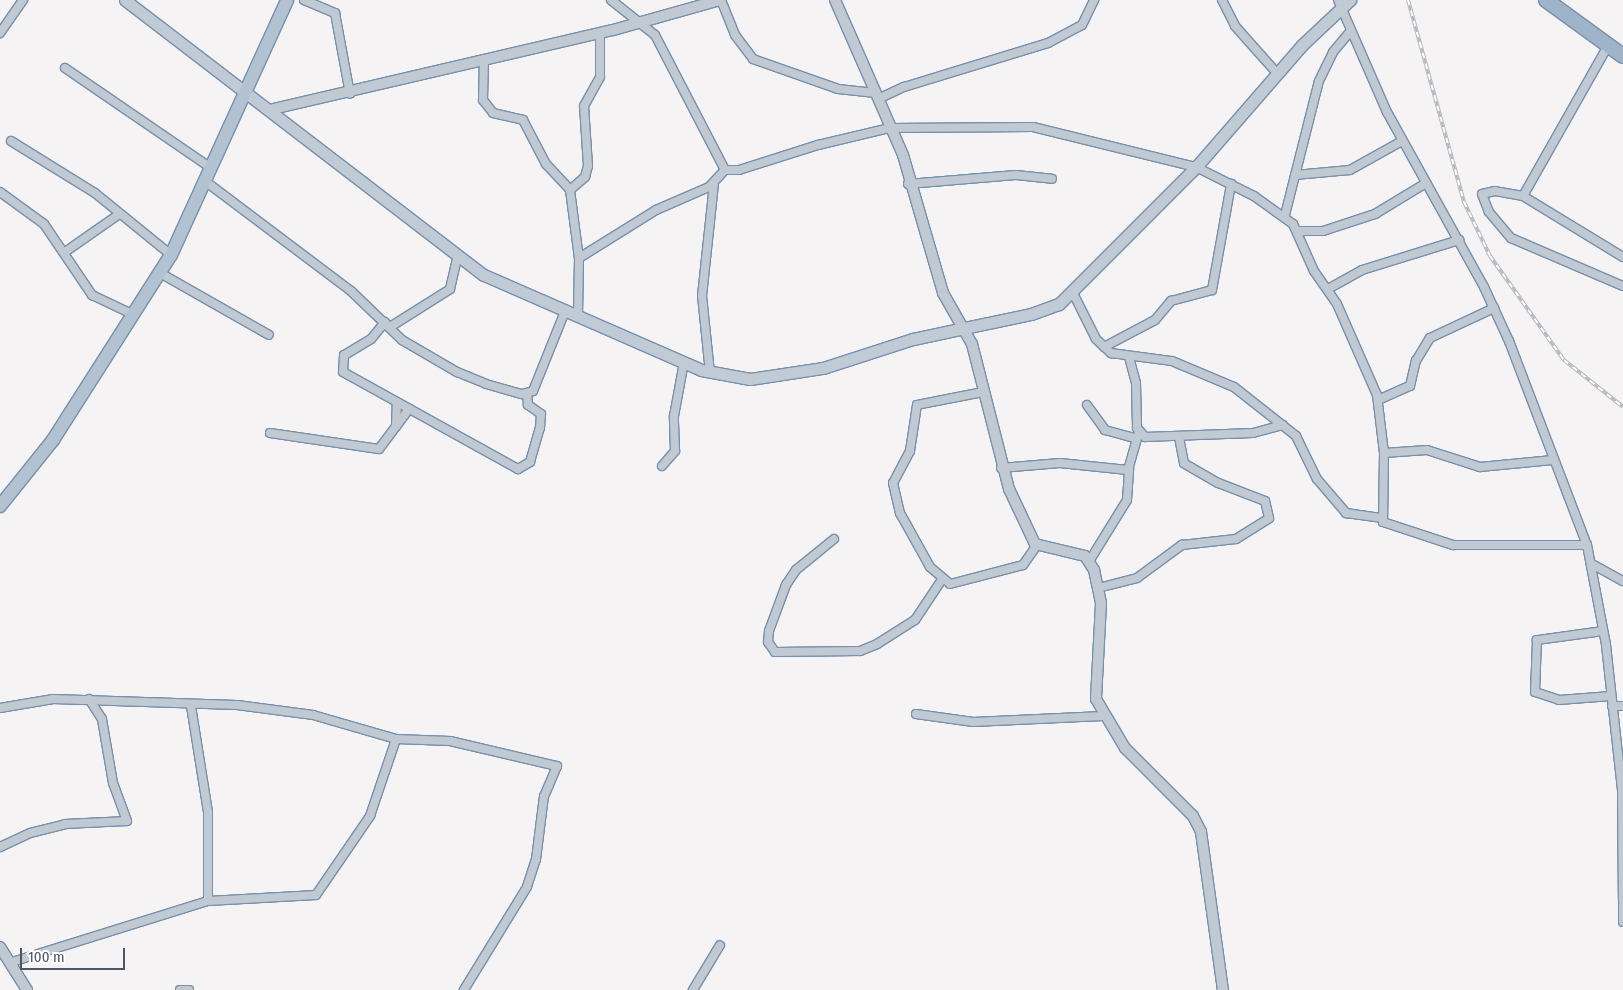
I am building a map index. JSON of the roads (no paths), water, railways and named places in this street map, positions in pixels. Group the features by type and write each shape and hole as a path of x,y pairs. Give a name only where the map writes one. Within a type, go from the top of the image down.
{"highway":[{"path":"1546,0 1623,56"},
{"path":"1556,0 1623,48"}],"main road":[{"path":"125,0 273,109 457,259 484,275 578,314 710,373 750,379 780,377 965,328 1040,312 1073,293 1196,167 1276,72 1344,2"},
{"path":"0,506 53,440 171,255 248,91 287,0"}],"street":[{"path":"0,33 23,0"},
{"path":"304,0 335,13 350,94"},
{"path":"611,0 643,21 680,80 725,170"},
{"path":"273,109 350,94 484,59 600,33 702,2 720,0 735,35 753,59 838,89 877,96 904,86 1048,43 1082,25 1094,0"},
{"path":"835,0 903,155 908,184 943,293 954,318 965,328 1001,468 1036,545"},
{"path":"1222,0 1235,26 1276,72"},
{"path":"1344,2 1350,32 1402,141 1494,308 1587,544 1604,631 1622,792 1623,900"},
{"path":"1285,214 1319,81 1333,52 1350,32"},
{"path":"570,190 585,177 588,166 584,106 600,77 600,33"},
{"path":"1523,196 1608,46"},
{"path":"484,59 483,100 492,113 523,120 546,164 570,190 579,258 578,314"},
{"path":"65,68 211,168"},
{"path":"725,170 739,170 818,144 890,128 1033,127 1196,167 1230,184 1285,214 1297,231 1314,272 1328,289 1378,400 1384,453 1381,518"},
{"path":"11,141 95,193 118,215 171,255"},
{"path":"1295,175 1350,170 1402,141"},
{"path":"579,258 656,210 714,184 725,170"},
{"path":"908,184 1016,175 1052,179"},
{"path":"205,181 351,291 387,325 457,372 527,394"},
{"path":"1297,231 1323,231 1375,214 1426,183"},
{"path":"710,373 702,296 714,184"},
{"path":"1104,347 1155,320 1171,301 1212,290 1230,184"},
{"path":"1623,257 1523,196 1495,191 1482,195 1511,238 1623,286"},
{"path":"0,192 44,224 92,295 134,315"},
{"path":"64,252 118,215"},
{"path":"1328,289 1362,270 1458,240"},
{"path":"457,259 450,289 387,325 372,340 346,352 340,366 397,403 523,469 532,457 541,420 539,411 527,403 527,394"},
{"path":"160,273 270,335"},
{"path":"1073,293 1091,332 1104,347 1129,357 1188,365 1234,387 1283,424 1304,448 1317,479 1346,513 1381,518 1391,527 1446,544 1587,544"},
{"path":"1378,400 1410,386 1416,361 1430,338 1494,308"},
{"path":"527,394 535,388 566,309"},
{"path":"1129,357 1136,383 1136,435 1129,468 1127,500 1090,560 1101,604 1095,680 1096,699 1103,716 1125,748 1193,816 1201,832 1216,913 1223,990"},
{"path":"662,466 676,451 674,416 684,362"},
{"path":"942,581 906,528 893,483 910,451 917,405 983,392"},
{"path":"396,426 397,403"},
{"path":"1087,404 1105,430 1155,438 1252,433 1283,424"},
{"path":"270,433 379,449 409,409"},
{"path":"1098,588 1137,578 1182,544 1236,539 1269,518 1265,501 1218,483 1184,462 1179,437"},
{"path":"1384,453 1427,450 1480,468 1553,460"},
{"path":"1001,468 1060,462 1129,468"},
{"path":"834,539 796,570 786,585 769,631 768,642 775,652 860,651 877,644 914,620 942,581"},
{"path":"942,581 965,583 1023,565 1036,545"},
{"path":"1036,545 1057,547 1090,560"},
{"path":"1592,564 1623,581"},
{"path":"1604,631 1537,640 1535,692 1559,700 1611,696"},
{"path":"0,708 40,699 89,699 281,710 396,739 450,741 558,767 544,796 536,859 527,887 464,990"},
{"path":"0,847 30,833 65,824 127,821 113,783 102,719 89,699"},
{"path":"191,706 208,812 208,901"},
{"path":"1612,706 1623,706"},
{"path":"916,714 973,722 1103,716"},
{"path":"12,962 208,901 282,900 320,891 370,816 396,739"},
{"path":"1623,905 1623,922"},
{"path":"693,990 720,945"},
{"path":"0,947 12,962 27,990"},
{"path":"180,990 189,990"}],"railway":[{"path":"1408,0 1464,202 1490,256 1564,360 1623,407"}]}
